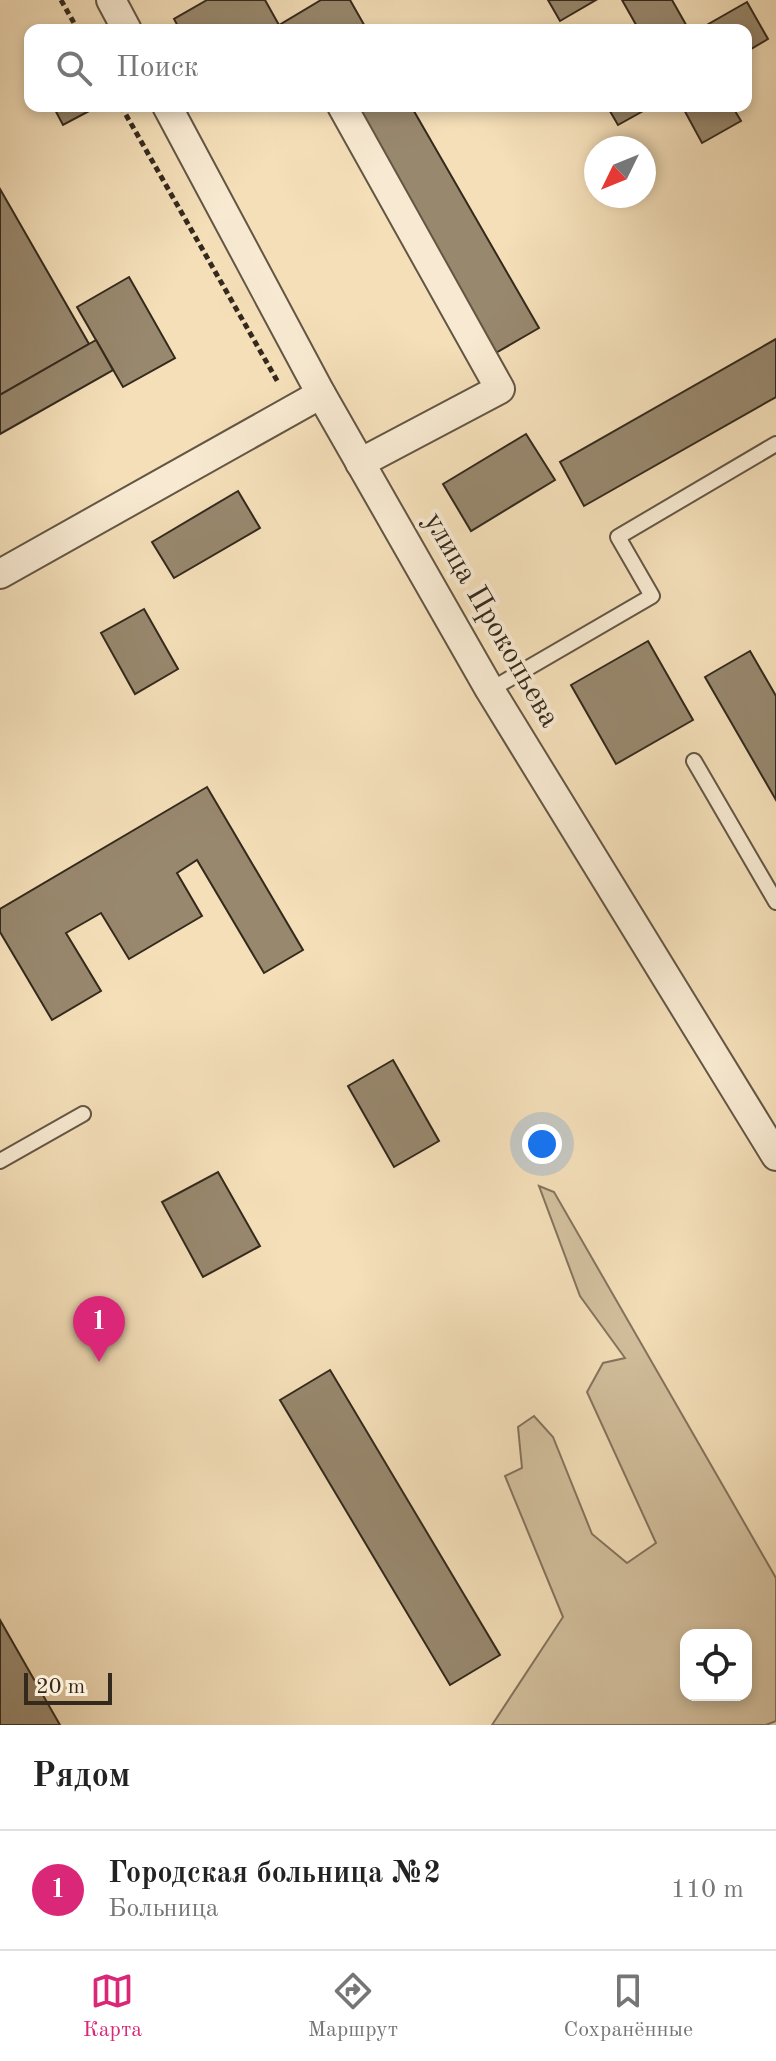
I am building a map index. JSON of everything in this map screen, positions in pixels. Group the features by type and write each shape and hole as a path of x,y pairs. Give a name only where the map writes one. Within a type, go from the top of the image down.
{"street":[{"path":"111,0 124,24"},
{"name":"улица Прокопьева","path":"170,112 321,394 490,690 776,1156"},
{"path":"345,112 500,389 360,463"},
{"path":"0,574 321,394"}],"lane":[{"path":"490,690 652,596 618,537 776,444"},
{"path":"694,761 776,902"},
{"path":"0,1161 83,1114"}],"path":[{"path":"61,0 75,24"},
{"path":"124,112 279,384"}],"shaded area":[{"path":"539,1186 554,1192 776,1578 776,1721 766,1725 492,1725 563,1617 505,1476 522,1468 518,1427 534,1416 553,1437 592,1534 627,1563 656,1543 587,1392 603,1363 625,1358 580,1296"}],"building":[{"path":"207,0 265,0 278,24 177,24 174,19"},
{"path":"321,0 350,0 364,24 281,24"},
{"path":"548,0 596,0 560,21"},
{"path":"622,0 672,0 686,24 636,24"},
{"path":"747,2 768,39 752,48 752,24 708,24"},
{"path":"56,112 87,112 63,125"},
{"path":"353,112 414,112 539,328 494,354"},
{"path":"610,112 641,112 618,125"},
{"path":"685,112 736,112 741,121 702,143"},
{"path":"0,189 89,344 0,395"},
{"path":"129,277 175,358 123,387 77,307"},
{"path":"776,339 776,397 584,506 560,462"},
{"path":"96,340 113,370 0,434 0,395"},
{"path":"526,434 555,480 471,531 443,484"},
{"path":"238,491 260,528 174,578 152,542"},
{"path":"144,609 178,669 135,694 101,633"},
{"path":"648,641 693,720 616,764 571,685"},
{"path":"750,651 776,696 776,800 705,677"},
{"path":"207,787 303,950 264,973 197,860 177,873 202,916 129,959 101,913 66,933 101,991 52,1020 0,932 0,909"},
{"path":"393,1060 439,1141 394,1167 348,1086"},
{"path":"218,1172 260,1246 203,1277 162,1202"},
{"path":"330,1370 500,1655 450,1685 280,1400"},
{"path":"0,1620 60,1725 0,1725"}],"place":[{"name":"Городская больница №2","path":"99,1362"}]}
